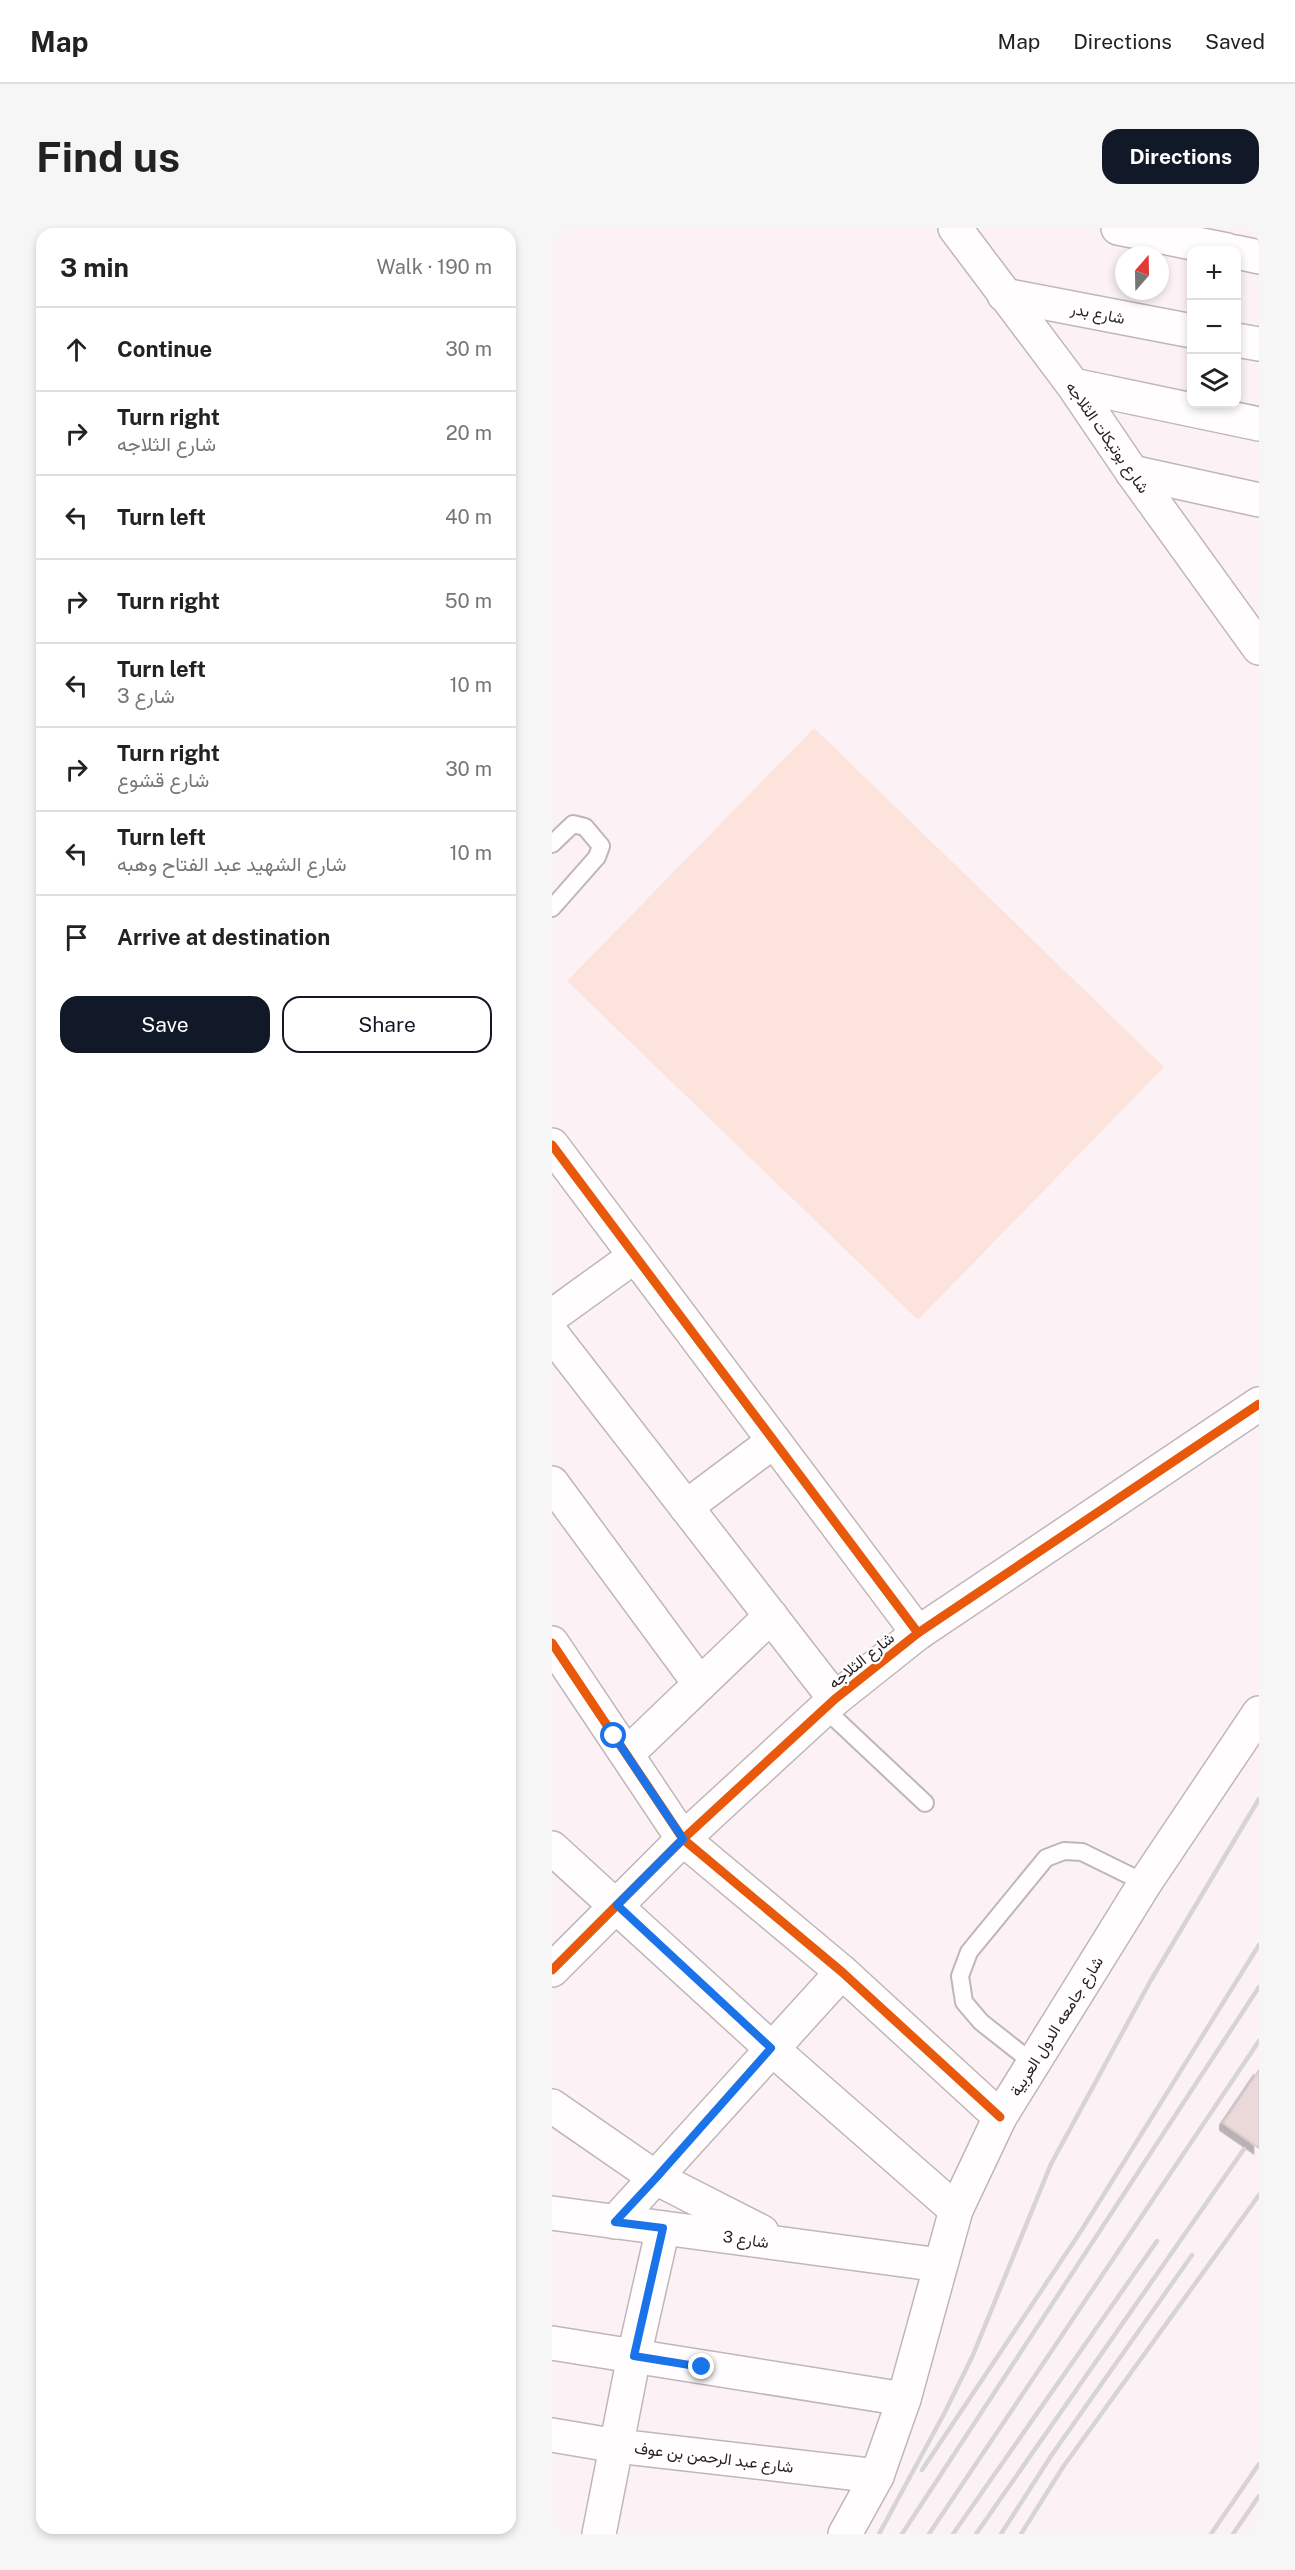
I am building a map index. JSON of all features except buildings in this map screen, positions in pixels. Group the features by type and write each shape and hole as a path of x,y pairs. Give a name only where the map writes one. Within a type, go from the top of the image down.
{"street":[{"name":"شارع بوتيكات الثلاجه","path":"955,228 1073,385 1132,472 1259,648"},
{"path":"1118,228 1207,246"},
{"path":"1241,253 1259,257"},
{"name":"شارع بدر","path":"1004,295 1187,330"},
{"path":"1241,341 1259,344"},
{"path":"1073,385 1259,424"},
{"path":"1132,472 1259,500"},
{"path":"552,1145 918,1634"},
{"path":"552,1316 635,1256"},
{"path":"558,1355 686,1507 771,1616 830,1704"},
{"name":"شارع الثلاجه","path":"552,1970 683,1839 830,1704 918,1634 1259,1404"},
{"path":"686,1507 774,1441"},
{"path":"552,1483 700,1684"},
{"path":"627,1754 771,1616"},
{"path":"552,1644 683,1839 843,1972 1000,2117"},
{"name":"شارع جامعه الدول العربية","path":"845,2534 877,2476 904,2399 956,2210 1000,2117 1144,1882 1259,1713"},
{"path":"552,1848 771,2048 956,2210"},
{"path":"615,2222 771,2048 843,1972"},
{"path":"552,2106 656,2178 785,2244"},
{"name":"شارع 3","path":"552,2213 940,2265"},
{"path":"599,2534 634,2356 663,2228"},
{"path":"552,2343 904,2399"},
{"name":"شارع عبد الرحمن بن عوف","path":"552,2435 617,2446 877,2476"}],"lane":[{"path":"552,844 573,824 585,827 601,846 597,857 552,908"},
{"path":"830,1704 925,1803"},
{"path":"1033,2063 981,2022 964,2002 960,1976 969,1952 1046,1858 1055,1854 1064,1851 1082,1852 1144,1882"}],"shaded area":[{"path":"814,728 1164,1067 918,1320 567,981"}],"railway":[{"path":"879,2534 973,2355 1051,2164 1151,1980 1259,1799"},
{"path":"922,2470 1081,2231 1259,1945"},
{"path":"902,2534 1259,1987"},
{"path":"929,2534 1259,2041"},
{"path":"976,2534 1244,2149"},
{"path":"1021,2534 1063,2467 1259,2195"},
{"path":"953,2534 1157,2241"},
{"path":"1001,2534 1051,2456 1192,2255"},
{"path":"1211,2534 1259,2464"},
{"path":"1233,2534 1259,2496"}],"cycle path":[{"path":"552,1145 918,1633"},
{"path":"552,1970 683,1839 835,1699 918,1633 1259,1404"},
{"path":"552,1643 683,1839 842,1972 1000,2117"}],"route":[{"path":"614,1736 683,1839 617,1905 771,2048 615,2222 663,2228 634,2356 702,2367"}]}
